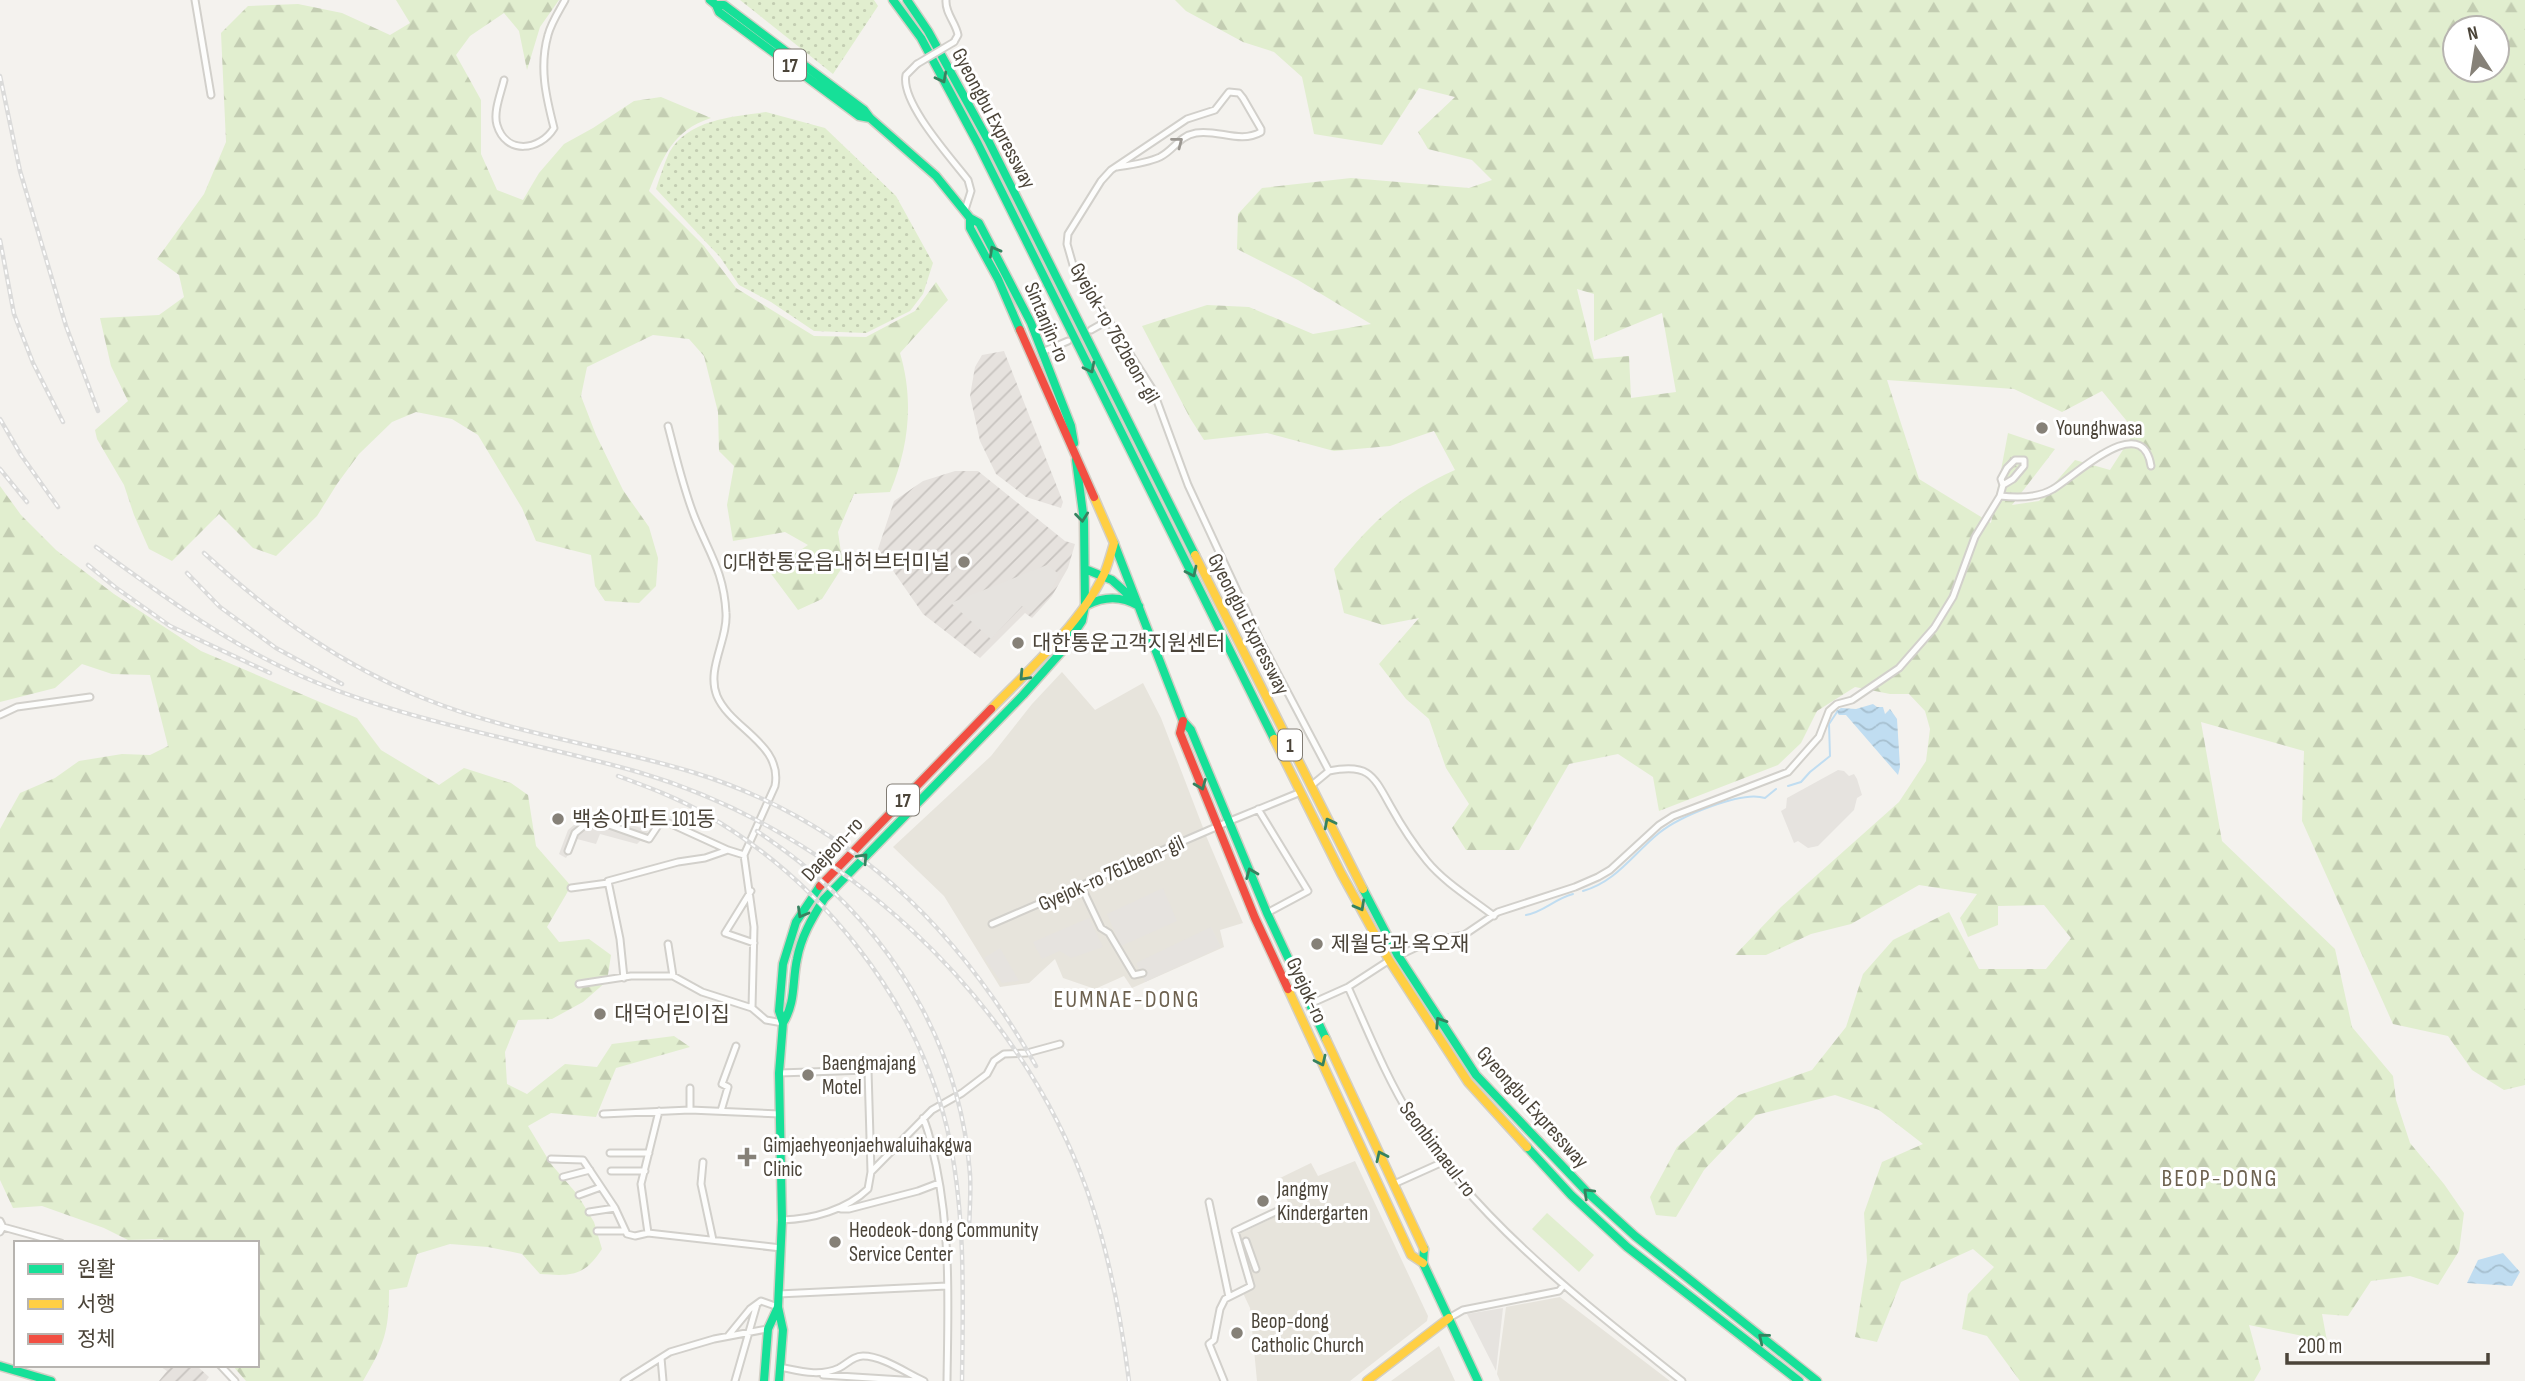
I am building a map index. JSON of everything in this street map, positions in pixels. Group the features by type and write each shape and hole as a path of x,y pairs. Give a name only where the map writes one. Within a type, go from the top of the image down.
{"main road":[{"name":"Gyeongbu Expressway","path":"893,0 920,38 978,144 1341,873 1389,960 1435,1034 1468,1082 1571,1195 1627,1247 1799,1381"},
{"name":"Gyeongbu Expressway","path":"907,0 929,31 988,139 1351,867 1397,954 1442,1026 1476,1075 1588,1194 1635,1236 1816,1381"},
{"name":"Sintanjin-ro","path":"713,2 719,12 859,116 870,118 936,176 967,214 979,223 1007,275 1042,352 1071,426 1075,449"},
{"name":"Sintanjin-ro","path":"967,214 970,228 998,279 1063,430 1075,449 1114,543"},
{"path":"1075,449 1084,521 1085,606 1098,599 1115,597 1139,606"},
{"name":"Daejeon-ro","path":"779,1381 783,1329 778,1307 782,1220 779,1073 783,1023 779,1010 783,964 792,932 807,903 823,882 1017,683 1085,606 1104,574 1114,543"},
{"name":"Gyejok-ro","path":"1114,543 1182,721 1191,730 1267,912 1394,1184 1424,1251 1423,1263 1479,1381"},
{"path":"1085,569 1104,574 1122,585 1139,606"},
{"name":"Daejeon-ro","path":"783,1023 793,1009 795,970 814,912 831,891 1043,674 1074,634 1082,621 1085,606"},
{"name":"Gyejok-ro","path":"1182,721 1180,733 1255,918 1411,1255 1423,1263"},
{"name":"Daejeon-ro","path":"764,1381 768,1329 778,1307"},
{"path":"1367,1381 1449,1318"},
{"path":"0,1366 51,1381"}],"street":[{"path":"195,0 211,95"},
{"path":"504,80 496,118 503,136 520,148 550,134 554,128 543,82 546,46 549,32 565,0"},
{"path":"946,0 947,11 958,36 954,42 917,64 906,75 906,88 914,105 970,186 967,214"},
{"name":"Gyejok-ro 762beon-gil","path":"1117,167 1162,156 1181,138 1194,133 1210,132 1249,138 1261,132 1261,129 1244,98 1239,93 1229,92 1215,110 1187,119 1117,167 1101,181 1068,234 1067,244 1073,265 1153,390 1188,485 1260,640 1329,771"},
{"path":"1091,330 1107,321"},
{"path":"1042,352 1068,341"},
{"path":"668,425 688,498 716,560 723,589 727,625 714,678 715,688 724,707 771,755 777,775 775,786 744,855 751,891 754,943 752,1008"},
{"path":"2000,496 2016,498 2052,490 2101,454 2128,445 2142,446 2151,466"},
{"path":"1402,954 1430,942 1464,935 1511,907 1598,877 1610,870 1659,825 1673,816 1788,772 1819,737 1829,711 1837,704 1852,700 1899,668 1934,628 1953,597 1975,537 2000,496 2002,482 2007,468 2015,460 2024,460 2024,466 2007,484 2002,482"},
{"path":"0,715 17,706 90,697"},
{"path":"1312,785 1329,771 1346,768 1360,770 1377,781 1428,862 1494,916"},
{"path":"1230,821 1296,794"},
{"path":"1258,809 1308,891 1267,912"},
{"path":"568,851 575,833 592,819 649,839 659,824 669,822 744,855"},
{"name":"Gyejok-ro 761beon-gil","path":"992,924 1230,821"},
{"path":"571,888 608,883 608,880 705,858 728,850"},
{"path":"608,883 620,939 624,978"},
{"path":"1081,886 1101,928 1109,933 1134,975 1143,973"},
{"path":"751,891 725,933 754,943"},
{"path":"668,944 673,976"},
{"path":"1310,1004 1349,988 1385,963"},
{"path":"579,984 624,978 673,976 702,992 752,1008 766,1020 783,1023"},
{"name":"Seonbimaeul-ro","path":"1349,988 1398,1096 1423,1136 1462,1186 1563,1286 1682,1381"},
{"path":"871,1172 923,1118 987,1074 994,1061 1004,1054 1027,1053 1060,1044"},
{"path":"720,1111 728,1087 722,1084 736,1046"},
{"path":"779,1073 869,1070 869,1189 838,1208"},
{"path":"690,1088 690,1110"},
{"path":"603,1114 690,1110 780,1114"},
{"path":"648,1233 641,1184 659,1111"},
{"path":"923,1118 939,1183 945,1232 947,1381"},
{"path":"610,1153 649,1153"},
{"path":"551,1159 583,1160 615,1208 624,1231"},
{"path":"702,1162 701,1184 713,1240"},
{"path":"1394,1184 1443,1162"},
{"path":"564,1177 590,1170"},
{"path":"611,1171 645,1171"},
{"path":"782,1220 796,1220 838,1208 861,1206 939,1183"},
{"path":"579,1195 601,1187"},
{"path":"1209,1202 1229,1297"},
{"path":"1224,1381 1209,1344 1214,1340 1220,1309 1225,1299 1251,1286 1235,1231 1286,1207"},
{"path":"589,1212 615,1208"},
{"path":"1,1227 54,1241"},
{"path":"597,1231 624,1231 635,1237 648,1233 781,1248"},
{"path":"1246,1241 1256,1269"},
{"path":"778,1294 947,1286"},
{"path":"1449,1318 1463,1310 1559,1291 1563,1286"},
{"path":"728,1336 757,1304 765,1301 778,1307"},
{"path":"735,1381 757,1304"},
{"path":"624,1381 683,1348 749,1331 768,1329"},
{"path":"813,1374 837,1369 853,1358 863,1356 891,1365 923,1381"},
{"path":"661,1358 663,1381"},
{"path":"222,1367 235,1381"},
{"path":"780,1367 813,1374 923,1381"}],"shaded area":[{"path":"1004,351 1063,502 1061,508 1026,497 996,474 980,441 970,396 975,367 982,355"},
{"path":"955,471 978,471 1065,541 1075,544 1068,568 1052,596 1032,618 1025,613 980,658 923,614 878,549 894,501 923,481"},
{"path":"1047,565 1059,574 1050,592 1031,613 1022,606 991,639 951,603"},
{"path":"1062,672 1095,710 1143,683 1161,718 1243,923 1220,930 1224,947 1132,988 1124,976 1095,989 1063,978 1055,959 1029,983 1000,987 944,896 893,847 991,756 1032,704"},
{"path":"1838,770 1849,776 1854,774 1857,779 1862,795 1857,798 1854,810 1818,846 1808,848 1798,841 1794,843 1781,811 1786,808 1787,798"},
{"path":"589,812 648,830 646,842 640,841 637,844 600,834 596,844 577,839 566,858 559,854 568,830"},
{"path":"1163,888 1177,921 1121,946 1107,914"},
{"path":"1089,918 1103,947 1071,958 1060,951 1042,959 1033,942"},
{"path":"1211,927 1221,947 1145,982 1136,963"},
{"path":"1000,948 1019,981 1002,983 984,958"},
{"path":"1355,1161 1428,1316 1427,1321 1350,1381 1257,1381 1250,1308 1243,1293 1255,1286 1239,1234 1291,1209 1278,1179 1311,1163 1318,1176"},
{"path":"1560,1297 1670,1381 1500,1381 1497,1374 1506,1307"},
{"path":"1503,1308 1496,1371 1467,1314"},
{"path":"1439,1346 1455,1381 1391,1381"},
{"path":"161,1367 198,1367 209,1377 206,1381 159,1381 167,1371"}],"green space":[{"path":"396,0 559,0 540,27 527,70 519,31 504,13 470,36 456,55 481,100 481,154 497,190 523,200 539,173 564,144 634,101 661,97 711,118 698,123 678,137 659,167 649,191 704,246 736,288 814,336 866,337 915,311 936,282 948,300 900,353 907,388 907,423 902,458 890,492 854,494 838,532 843,566 822,599 798,610 769,571 808,545 785,532 733,541 727,505 734,466 719,451 718,412 704,356 689,339 653,335 587,367 581,396 596,435 623,490 649,527 658,558 656,586 639,603 605,601 595,586 591,555 536,541 522,508 478,435 452,419 416,412 392,422 359,454 317,516 276,556 253,548 219,514 172,561 149,549 124,485 97,439 95,430 128,401 111,366 100,318 159,315 184,297 179,275 157,259 204,194 226,142 221,33 248,6 298,4 342,13 390,35 410,23"},
{"path":"740,0 874,0 878,6 833,74"},
{"path":"1175,0 2525,0 2525,1085 2504,1090 2472,1070 2448,1036 2393,1024 2302,821 2304,751 2201,722 2222,841 2335,949 2352,1027 2393,1076 2396,1100 2410,1143 2464,1213 2459,1251 2438,1285 2410,1276 2371,1281 2348,1316 2322,1314 2327,1341 2249,1325 2261,1369 2254,1381 2020,1381 1987,1336 1962,1329 1968,1294 1994,1267 1973,1249 1901,1282 1877,1342 1855,1337 1867,1261 1864,1213 1882,1162 1923,1144 1879,1110 1835,1095 1756,1115 1704,1170 1676,1217 1656,1215 1650,1197 1677,1147 1739,1095 1812,1070 1846,1027 1863,974 1893,940 1949,912 1979,969 2046,969 2071,938 2044,905 1998,906 1998,925 1968,937 1960,918 1977,894 1919,885 1851,924 1811,934 1766,955 1735,955 1781,907 1899,802 1926,761 1930,729 1925,711 1909,694 1890,694 1855,687 1817,711 1801,743 1778,765 1659,811 1653,777 1618,754 1569,764 1519,850 1466,850 1452,828 1469,804 1446,768 1429,719 1406,699 1379,664 1419,618 1383,625 1344,613 1334,569 1388,511 1418,489 1455,470 1434,431 1390,446 1334,451 1267,433 1204,440 1142,326 1207,305 1249,307 1313,334 1371,324 1298,280 1237,249 1238,214 1262,188 1351,178 1469,188 1492,180 1472,160 1428,149 1418,132 1455,97 1419,88 1382,145 1314,134 1302,77 1274,52 1243,42 1186,11","holes":["1577,289 1594,294 1594,341 1662,313 1676,392 1631,398 1629,356 1594,359","1887,380 2014,389 2062,412 2102,391 2135,431 2110,470 2075,460 2039,501 2012,505 2055,449 2008,433 1991,523 1919,479"]},
{"path":"766,112 825,128 896,196 933,263 923,294 910,311 866,333 814,331 771,302 739,285 720,257 656,189 669,153 688,133 712,122"},
{"path":"0,486 21,515 56,550 114,594 201,651 357,718 381,750 439,785 464,768 511,783 528,795 536,846 571,886 547,927 559,942 589,939 611,955 607,981 583,1002 552,1019 518,1020 505,1052 507,1084 527,1094 565,1064 597,1067 612,1044 674,1036 690,1047 616,1068 596,1117 551,1113 528,1126 551,1164 577,1194 594,1222 602,1249 589,1265 576,1273 540,1274 522,1254 488,1247 450,1244 417,1254 407,1287 389,1290 384,1338 363,1381 246,1381 234,1367 259,1367 259,1241 128,1240 104,1228 42,1206 13,1208 0,1180 0,829 20,793 55,778 79,761 122,754 150,755 168,746 150,675 112,674 82,664 55,688 0,702"},
{"path":"1547,1213 1594,1255 1579,1272 1532,1229"}],"water":[{"path":"1873,704 1883,707 1885,714 1890,709 1897,719 1900,767 1898,775 1846,715 1839,715 1836,711"},
{"path":"2503,1253 2520,1272 2512,1286 2467,1283 2478,1260"}],"waterway":[{"path":"1788,786 1801,782 1830,756 1829,724 1837,712"},
{"path":"1583,891 1615,874 1659,833 1681,820 1726,801 1765,798 1776,789"},
{"path":"1526,915 1573,894"}],"railway":[{"path":"0,76 20,171 66,326 98,411"},
{"path":"0,240 14,314 33,363 63,422"},
{"path":"0,419 21,455 58,507"},
{"path":"0,469 27,502"},
{"path":"96,547 221,633 301,676 426,719 638,772 712,799 783,835 850,879 912,930 968,988 1016,1052 1057,1120 1088,1193 1102,1239 1118,1309 1129,1381"},
{"path":"204,553 255,597 307,636 392,685 489,721 692,772 749,793 801,819 849,849 893,885 934,925 971,968 1005,1015 1036,1066"},
{"path":"88,565 170,626 270,673"},
{"path":"187,573 220,607 276,648 342,684"},
{"path":"618,776 674,798 705,814 747,841 787,872 824,908 858,947 887,989 912,1034 932,1080 947,1128 953,1159 962,1254 962,1381"},
{"path":"757,831 802,864 848,906 876,938 923,1010 941,1048 955,1088 964,1130 970,1174 969,1227"}],"traffic: fast":[{"path":"710,0 716,5 724,5 864,110 936,176 970,218 979,223 1031,323 1071,426 1074,443"},
{"path":"893,0 921,38 978,144 1274,739"},
{"path":"907,0 928,31 988,140 1195,555"},
{"path":"716,5 719,12 859,116 870,118"},
{"path":"970,218 970,228 998,279 1020,330"},
{"path":"783,1023 792,1000 795,967 801,943 824,899 1023,695 1062,651 1082,621 1085,606 1084,521 1076,460"},
{"path":"1114,543 1183,721 1191,730 1267,913 1326,1039"},
{"path":"1085,569 1112,580 1133,599"},
{"path":"1087,605 1113,598 1139,606"},
{"path":"779,1381 783,1330 778,1307 782,1220 779,1073 783,1023 779,1011 783,964 796,922 820,886"},
{"path":"1363,889 1397,954 1476,1075 1588,1193 1635,1236 1817,1381"},
{"path":"1527,1147 1571,1195 1627,1247 1799,1381"},
{"path":"1424,1249 1423,1263 1478,1381"},
{"path":"764,1381 768,1329 778,1307"},
{"path":"0,1366 51,1381"}],"traffic: slow":[{"path":"991,709 1068,628 1104,574 1114,543 1094,497"},
{"path":"1195,555 1363,889"},
{"path":"1274,739 1341,873 1389,960 1468,1082 1527,1147"},
{"path":"1288,989 1411,1255 1423,1263"},
{"path":"1326,1039 1424,1249"},
{"path":"1367,1381 1449,1318"}],"traffic: jam":[{"path":"1020,330 1094,497"},
{"path":"820,886 991,709"},
{"path":"1183,721 1180,733 1255,918 1288,989"}],"place":[{"name":"Younghwasa","path":"2042,428"},
{"name":"CJ대한통운읍내허브터미널","path":"964,562"},
{"name":"대한통운고객지원센터","path":"1018,643"},
{"name":"백송아파트 101동","path":"558,819"},
{"name":"제월당과 옥오재","path":"1317,944"},
{"name":"대덕어린이집","path":"600,1014"},
{"name":"Baengmajang Motel","path":"808,1075"},
{"name":"Gimjaehyeonjaehwaluihakgwa Clinic","path":"747,1157"},
{"name":"Jangmy Kindergarten","path":"1263,1201"},
{"name":"Heodeok-dong Community Service Center","path":"835,1242"},
{"name":"Beop-dong Catholic Church","path":"1237,1333"}],"district":[{"name":"EUMNAE-DONG","path":"1127,999"},
{"name":"BEOP-DONG","path":"2220,1178"}]}
